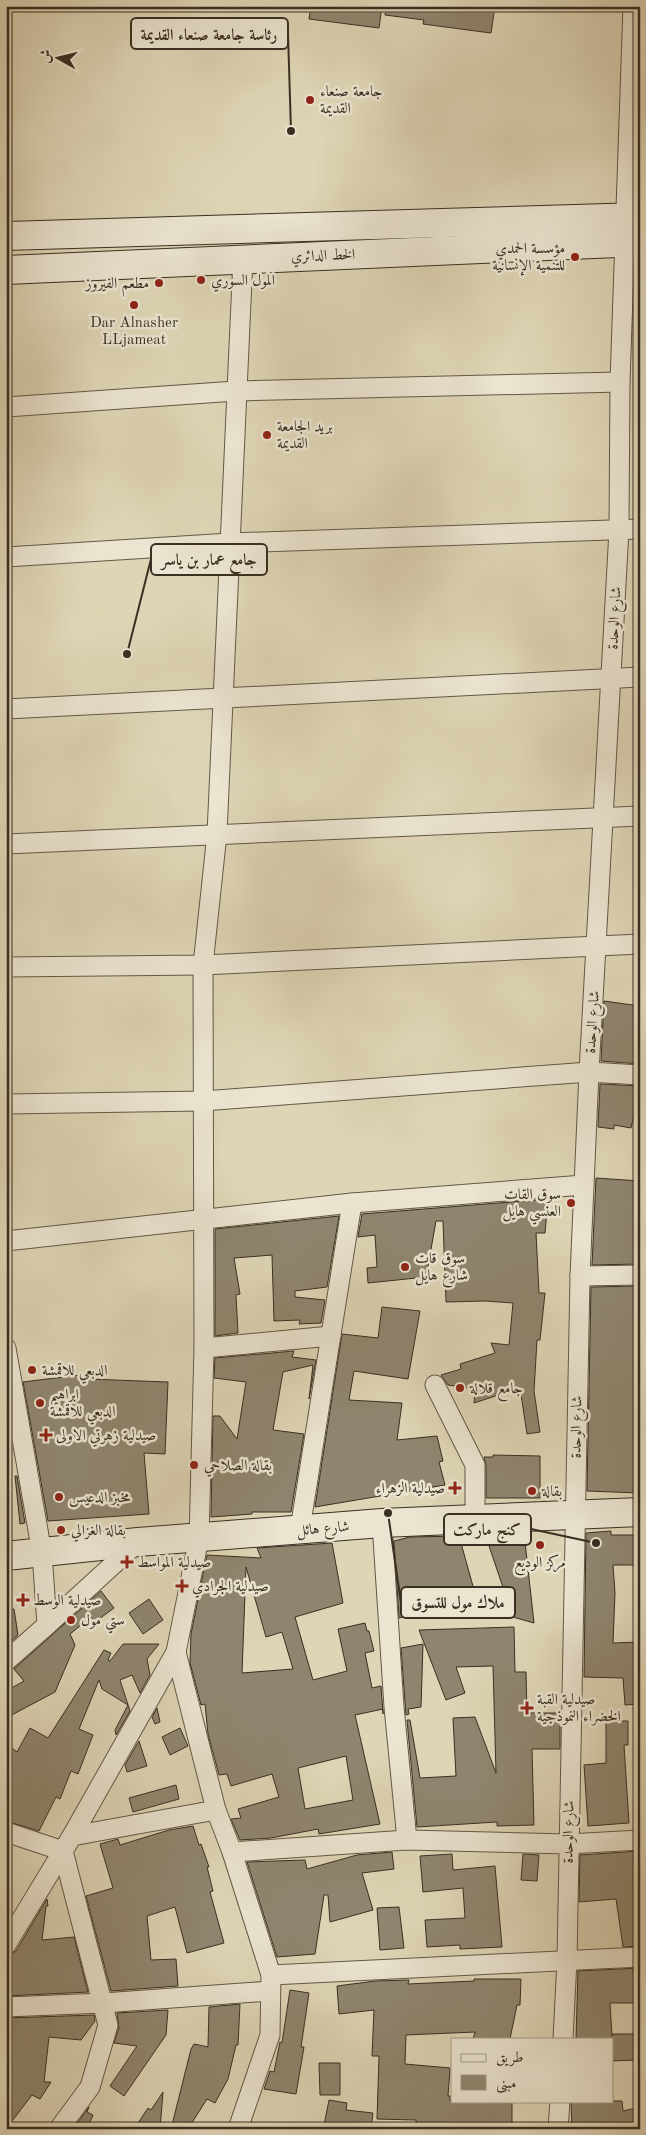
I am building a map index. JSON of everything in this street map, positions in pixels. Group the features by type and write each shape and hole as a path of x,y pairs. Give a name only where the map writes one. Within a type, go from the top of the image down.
{"main road":[{"name":"الخط الدائري","path":"6,236 632,230"},
{"name":"الخط الدائري","path":"6,270 243,258 632,230"},
{"name":"شارع هائل","path":"6,1556 138,1542 382,1523 640,1512"}],"street":[{"name":"شارع الوحدة","path":"563,2038 567,1960 580,1276 589,1072 619,530 620,382 632,230 635,102 633,6"},
{"path":"6,1945 68,1844 176,1652 199,1538 205,1220 203,965 217,834 243,258"},
{"path":"6,408 236,391 620,382"},
{"path":"6,557 230,543 640,529"},
{"path":"6,709 640,677"},
{"path":"6,844 640,816"},
{"path":"6,967 203,965 640,944"},
{"path":"6,1104 203,1101 589,1072 640,1076"},
{"path":"6,1240 352,1203 584,1185"},
{"path":"300,1529 352,1203"},
{"path":"580,1276 640,1275"},
{"path":"204,1348 331,1336"},
{"path":"6,1348 42,1553 47,1625"},
{"path":"434,1385 474,1466 475,1518"},
{"path":"382,1523 394,1707 407,1840"},
{"path":"6,1661 138,1542"},
{"path":"176,1652 216,1810 232,1852 271,1983 270,2035 238,2129"},
{"path":"6,1832 68,1844 216,1810"},
{"path":"232,1852 407,1840 568,1844 640,1840"},
{"path":"59,2129 90,2087 108,2025 68,1844"},
{"path":"6,2007 103,2003 271,1983 640,1956"},
{"path":"558,2129 560,2102"}],"building":[{"path":"311,6 382,6 379,28 309,19"},
{"path":"386,6 495,6 491,33 423,24 424,20 385,15"},
{"path":"604,1001 640,1006 640,1064 601,1061"},
{"path":"600,1084 640,1086 631,1128 614,1125 614,1129 598,1127"},
{"path":"596,1178 640,1181 640,1264 592,1265"},
{"path":"548,1199 545,1233 536,1233 539,1293 545,1293 540,1340 537,1340 534,1391 540,1432 527,1434 520,1388 474,1403 475,1389 448,1385 441,1375 461,1369 460,1364 495,1353 491,1343 509,1345 513,1303 485,1301 446,1302 443,1221 436,1221 426,1277 368,1283 367,1268 377,1267 375,1235 358,1237 362,1214"},
{"path":"339,1216 327,1287 295,1291 295,1297 325,1300 321,1323 299,1324 300,1320 274,1321 272,1255 234,1258 240,1294 236,1295 238,1333 215,1336 215,1229"},
{"path":"640,1286 640,1312 636,1312 636,1359 640,1359 640,1493 587,1491 591,1287"},
{"path":"382,1307 420,1311 408,1379 354,1371 349,1400 402,1403 397,1440 437,1436 443,1461 439,1462 445,1485 315,1507 342,1334 378,1338"},
{"path":"294,1351 292,1357 316,1360 309,1399 313,1365 283,1372 273,1430 304,1434 291,1512 252,1512 252,1514 211,1517 213,1416 220,1416 237,1439 246,1382 214,1378 215,1358"},
{"path":"87,1374 88,1379 168,1382 165,1454 144,1453 149,1514 48,1521 23,1382"},
{"path":"493,1455 540,1456 540,1498 486,1498 486,1465 484,1457 493,1457"},
{"path":"15,1476 17,1476 25,1523 20,1524"},
{"path":"611,1531 611,1535 640,1535 640,1565 613,1565 615,1593 613,1643 640,1642 640,1704 625,1705 623,1678 584,1677 586,1533"},
{"path":"524,1533 534,1623 513,1617 485,1534"},
{"path":"459,1536 476,1597 399,1618 394,1541 410,1537"},
{"path":"332,1543 343,1603 295,1617 313,1680 347,1671 338,1629 365,1623 367,1631 369,1631 374,1651 365,1653 372,1688 381,1686 383,1709 355,1715 380,1824 319,1834 318,1829 271,1838 240,1840 231,1819 241,1818 238,1809 279,1797 272,1774 231,1786 227,1774 219,1775 208,1734 205,1704 201,1705 190,1663 191,1634 207,1555 261,1558 257,1548","holes":["246,1567 266,1637 282,1632 293,1669 242,1673","346,1756 353,1800 305,1809 298,1768"]},
{"path":"101,1591 114,1608 95,1622 91,1617 70,1634 75,1645 55,1692 6,1718 6,1691 24,1681 14,1669"},
{"path":"149,1599 163,1620 143,1634 129,1613"},
{"path":"6,1609 14,1609 18,1635 6,1646"},
{"path":"514,1627 515,1672 526,1672 527,1713 560,1713 560,1749 532,1749 534,1825 497,1826 497,1822 417,1827 407,1720 410,1720 420,1778 456,1776 453,1718 475,1717 496,1773 493,1666 456,1667 465,1693 446,1700 419,1630"},
{"path":"123,1644 159,1644 147,1659 150,1675 140,1693 132,1675 120,1680 130,1711 116,1735 115,1730 128,1705 102,1689 99,1680 79,1729 93,1735 78,1774 71,1771 60,1799 56,1797 39,1831 6,1821 6,1743 17,1752 30,1728 48,1738 104,1650 111,1653 108,1660 110,1661"},
{"path":"423,1644 421,1707 408,1709 409,1714 406,1715 401,1648"},
{"path":"157,1708 160,1722 155,1724 152,1717"},
{"path":"606,1721 628,1721 628,1745 624,1745 629,1823 588,1826 584,1765 606,1763"},
{"path":"180,1728 188,1746 170,1755 162,1737"},
{"path":"139,1741 147,1766 127,1772 125,1765"},
{"path":"176,1785 179,1799 133,1812 129,1798"},
{"path":"193,1826 209,1867 207,1867 213,1891 210,1892 224,1943 187,1953 175,1907 147,1916 151,1960 176,1959 178,1986 111,1991 86,1896 113,1888 100,1844 118,1839 120,1845 169,1830"},
{"path":"640,1851 640,1946 623,1947 616,1899 579,1902 580,1855"},
{"path":"392,1852 394,1869 362,1873 373,1910 330,1922 328,1895 324,1895 315,1954 277,1957 247,1862 305,1860 307,1869 357,1855"},
{"path":"452,1854 453,1870 495,1866 502,1947 460,1949 460,1945 427,1947 425,1920 465,1918 463,1888 423,1892 420,1856"},
{"path":"523,1854 539,1855 537,1881 521,1880"},
{"path":"47,1899 48,1906 46,1906 42,1940 74,1937 88,1992 6,1996 6,1956 16,1951"},
{"path":"399,1907 404,1948 380,1950 377,1908"},
{"path":"640,1968 640,2003 610,2003 612,2036 612,2034 635,2034 636,2060 614,2061 614,2038 576,2038 578,1971"},
{"path":"474,1979 521,1979 520,2005 517,2005 510,2038 473,2038 475,2032 406,2035 405,2064 450,2068 448,2096 450,2096 451,2102 512,2102 512,2129 416,2129 416,2120 377,2119 379,2056 372,2056 374,2010 339,2014 337,1986 375,1981 409,1980 408,1984 474,1981"},
{"path":"290,1990 309,1993 301,2047 304,2047 296,2094 264,2089 270,2071 274,2072 280,2042 282,2043"},
{"path":"240,2004 238,2045 236,2045 228,2079 215,2103 207,2099 188,2129 171,2129 191,2049 194,2044 208,2047 209,2007"},
{"path":"168,2010 166,2035 124,2096 110,2086 137,2046 114,2043 119,2028 117,2013"},
{"path":"94,2015 95,2021 81,2040 49,2037 44,2082 51,2082 40,2099 32,2095 6,2129 6,2018"},
{"path":"319,2063 340,2063 340,2095 320,2095"},
{"path":"163,2092 160,2129 134,2129 148,2108 151,2110"},
{"path":"329,2100 347,2103 346,2110 373,2113 371,2129 345,2129 324,2125"},
{"path":"622,2101 623,2111 640,2107 640,2129 572,2129 571,2102"},
{"path":"89,2107 87,2112 93,2115 87,2129 73,2129"}],"place":[{"name":"جامعة صنعاء القديمة","path":"310,100"},
{"name":"رئاسة جامعة صنعاء القديمة","path":"291,131"},
{"name":"مؤسسة الحمدي للتنمية الإنسانية","path":"575,257"},
{"name":"المول السوري","path":"201,280"},
{"name":"مطعم الفيروز","path":"159,283"},
{"name":"Dar Alnasher LLjameat","path":"134,305"},
{"name":"بريد الجامعة القديمة","path":"267,435"},
{"name":"جامع عمار بن ياسر","path":"127,654"},
{"name":"سوق القات العنسي هايل","path":"571,1203"},
{"name":"سوق قات شارع هايل","path":"405,1267"},
{"name":"الدبعي للاقمشة","path":"32,1370"},
{"name":"جامع قلالة","path":"460,1388"},
{"name":"ابراهيم الدبعي للاقمشة","path":"40,1403"},
{"name":"صيدلية زهرتي الاولى","path":"46,1435"},
{"name":"بقالة الصلاحي","path":"194,1465"},
{"name":"صيدلية الزهراء","path":"455,1488"},
{"name":"بقالة","path":"532,1491"},
{"name":"مخبز الدعيس","path":"59,1497"},
{"name":"ملاك مول للتسوق","path":"388,1513"},
{"name":"بقالة الغزالي","path":"61,1530"},
{"name":"كنج ماركت","path":"596,1543"},
{"name":"مركز الوديع","path":"540,1545"},
{"name":"صيدلية المواسط","path":"127,1562"},
{"name":"صيدلية الجرادي","path":"182,1586"},
{"name":"صيدلية الوسط","path":"23,1600"},
{"name":"ستي مول","path":"71,1620"},
{"name":"صيدلية القبة الخضراء النموذجية","path":"527,1708"}]}
